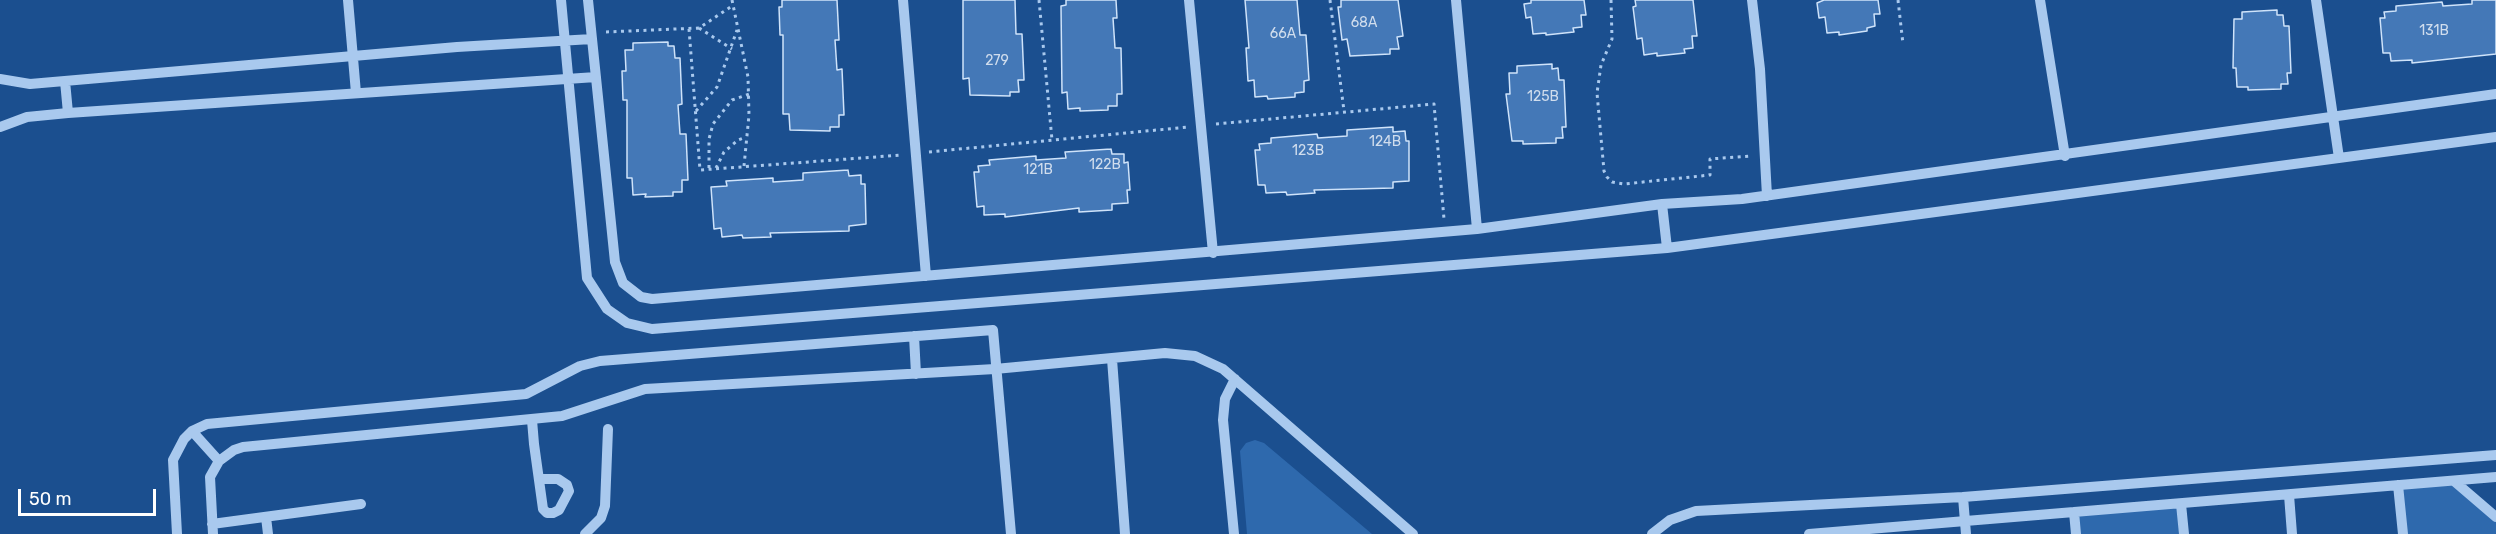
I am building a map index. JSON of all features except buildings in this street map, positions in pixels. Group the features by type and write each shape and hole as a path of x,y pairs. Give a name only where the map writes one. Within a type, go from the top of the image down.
{"street":[{"path":"348,0 356,93"},
{"path":"561,0 587,278 607,309 627,323 651,329 1667,248 2496,136"},
{"path":"588,0 617,274 631,291 652,299 1477,229 1662,204 1767,196 2496,94"},
{"path":"903,0 914,154 926,276"},
{"path":"1189,0 1213,253"},
{"path":"1456,0 1477,229"},
{"path":"1752,0 1760,69 1767,196"},
{"path":"2040,0 2065,156"},
{"path":"2316,0 2339,158"},
{"path":"0,79 30,84 592,36"},
{"path":"0,127 27,117 68,113 596,77"},
{"path":"65,81 68,113"},
{"path":"1662,204 1667,248"},
{"path":"177,534 173,460 184,439 192,431 207,424 526,394 580,366 600,361 993,330 1011,534"},
{"path":"914,336 916,374"},
{"path":"361,504 266,517 212,529 209,487 219,461 234,450 243,447 575,414 622,394 645,389 995,369 1180,354 1210,362 1235,379 1398,529 1413,534"},
{"path":"1112,360 1125,534"},
{"path":"1234,534 1223,420 1225,399 1235,379"},
{"path":"532,420 539,479"},
{"path":"585,534 601,518 605,506 608,429"},
{"path":"192,431 219,461"},
{"path":"1652,534 1670,520 1696,511 1963,497 2496,455"},
{"path":"1809,534 2496,477"},
{"path":"2454,480 2496,518"},
{"path":"2398,485 2403,534"},
{"path":"2289,495 2292,534"},
{"path":"1963,497 1966,534"},
{"path":"2181,504 2184,534"},
{"path":"2074,512 2076,534"},
{"path":"266,517 268,534"}],"path":[{"path":"732,0 746,63 749,94 744,166"},
{"path":"1039,0 1052,140"},
{"path":"1330,0 1344,111"},
{"path":"1611,0 1614,25 1612,39 1601,65 1597,93 1604,171 1612,182 1624,184 1710,175 1710,159 1765,155"},
{"path":"1898,0 1903,44"},
{"path":"592,36 699,28 732,6"},
{"path":"699,28 732,49"},
{"path":"688,29 700,170 914,154 1434,104 1445,232"},
{"path":"695,112 717,87 738,29"},
{"path":"709,169 709,139 714,124 732,100 749,94"},
{"path":"716,168 724,152 738,140 747,137"}],"shaded area":[{"path":"1255,440 1264,443 1372,534 1247,534 1240,451 1246,443"},
{"path":"2454,481 2496,517 2496,534 2403,534 2398,485"},
{"path":"2181,504 2184,534 2076,534 2074,512"}]}
